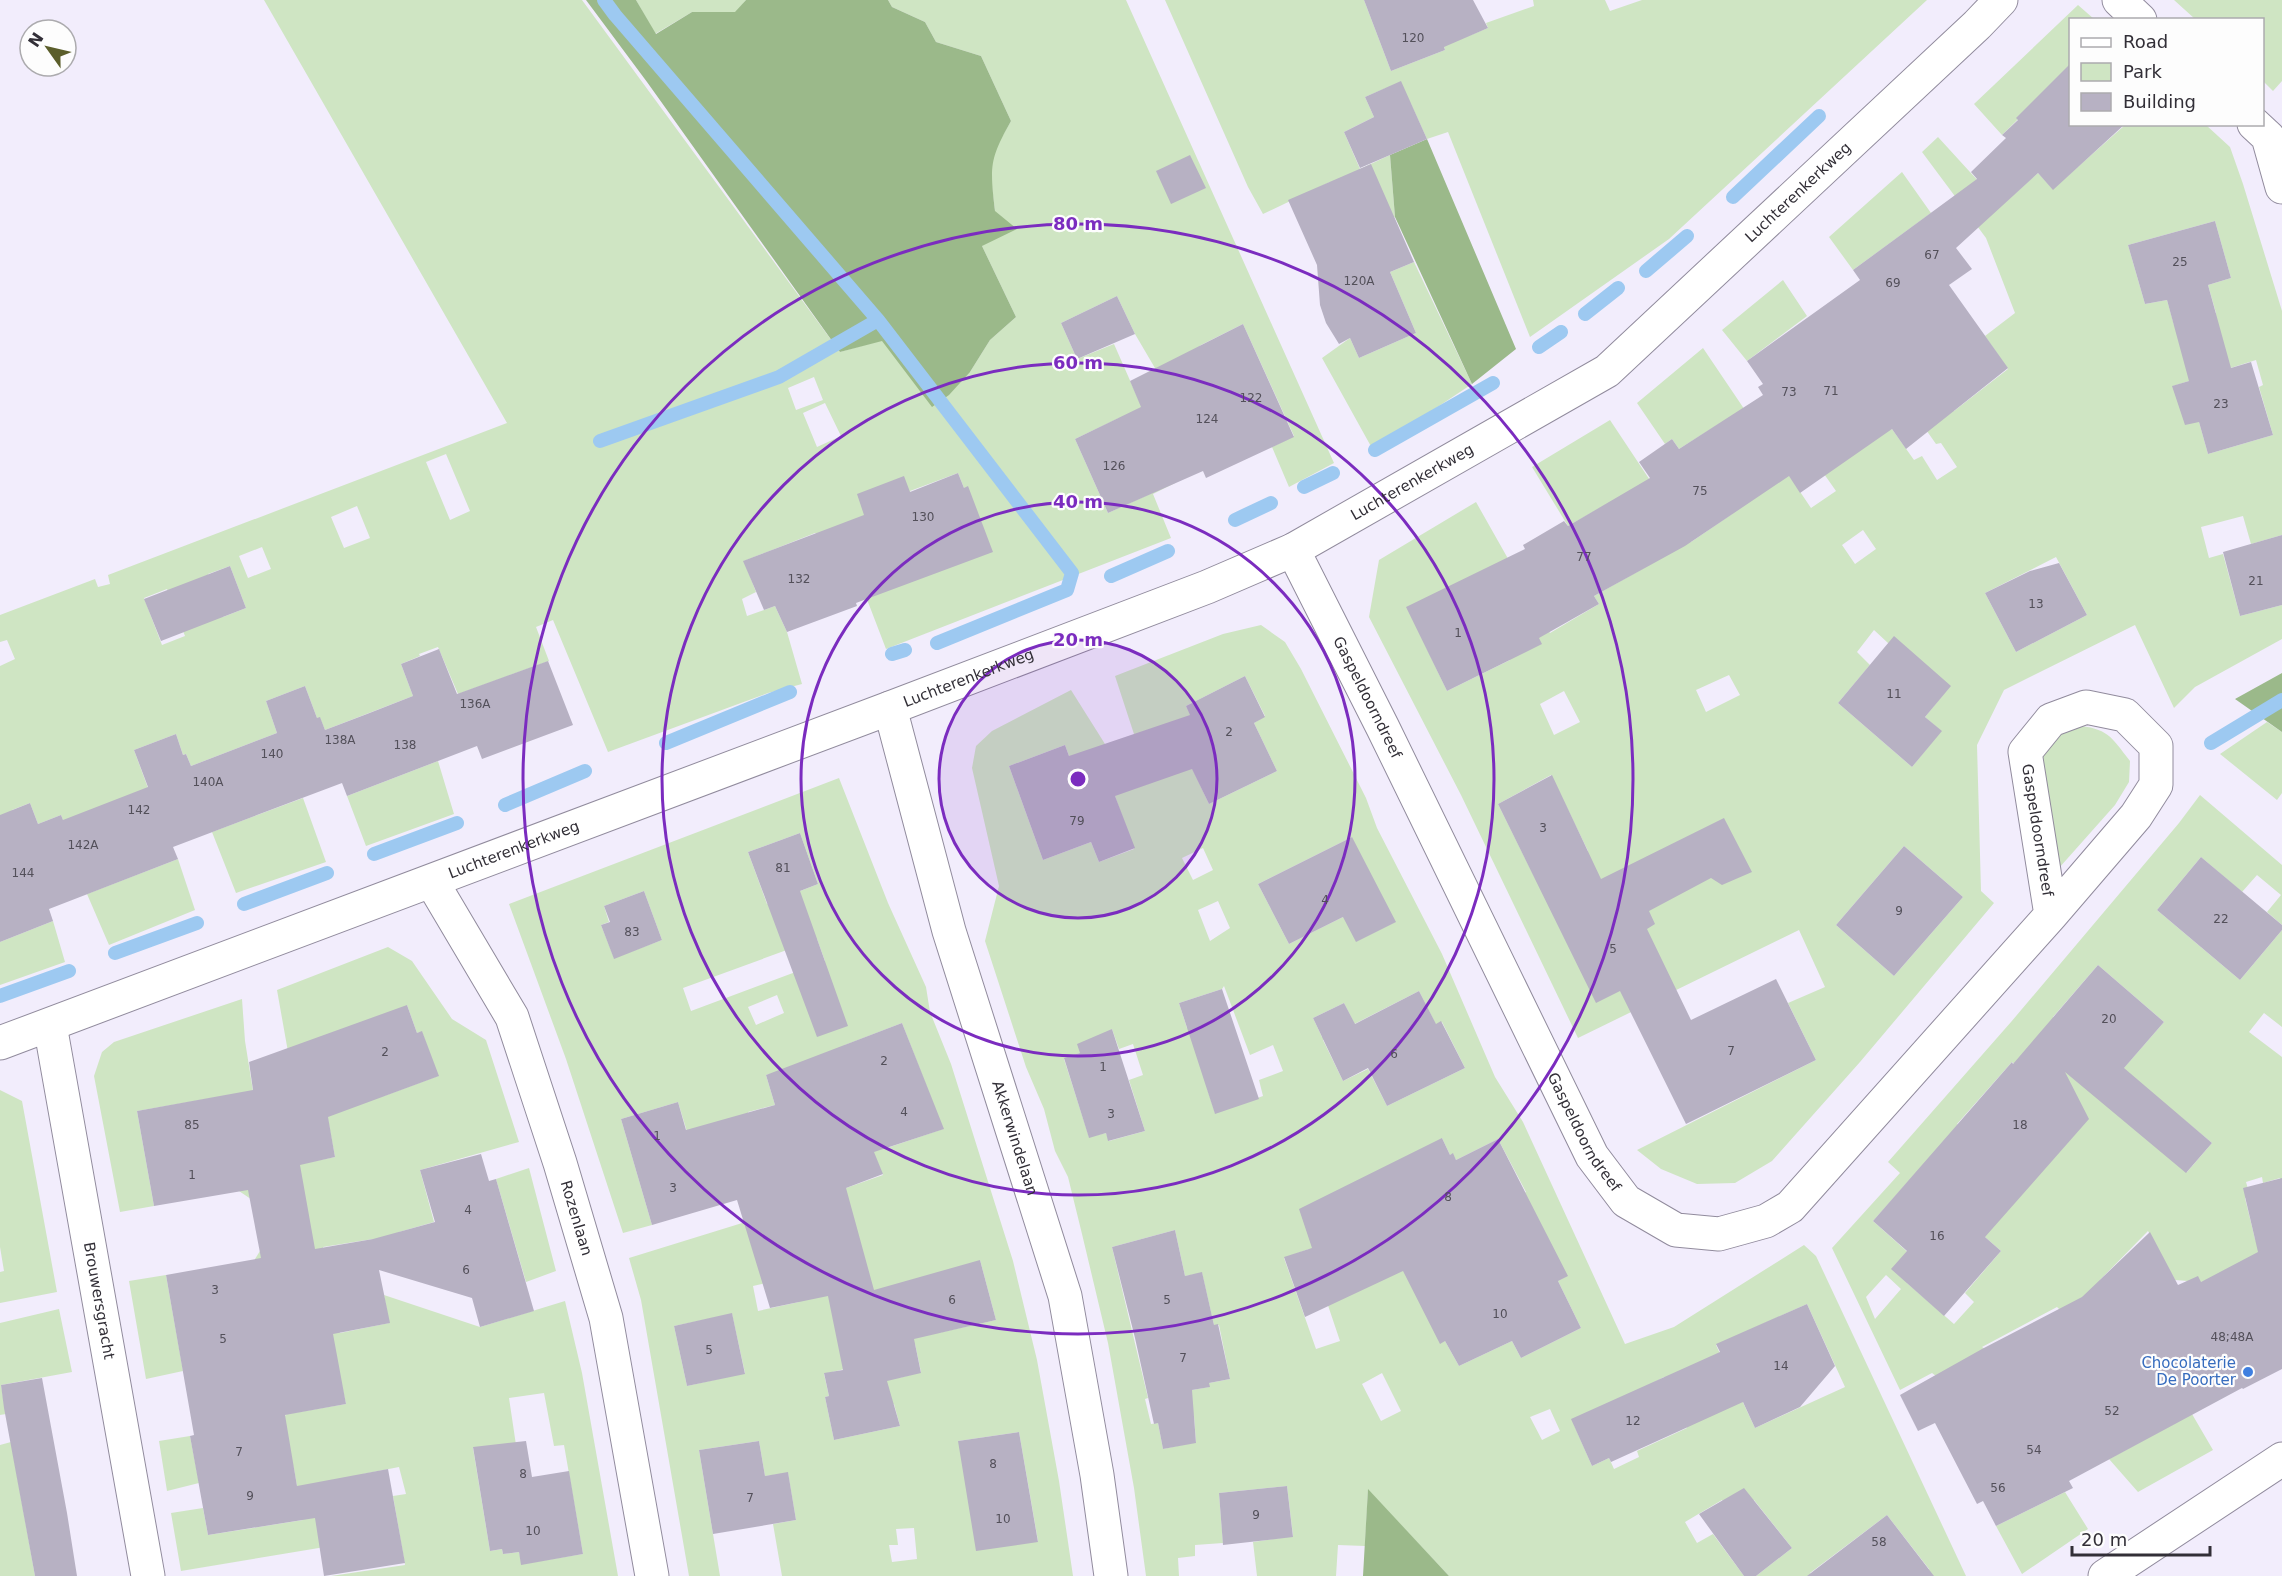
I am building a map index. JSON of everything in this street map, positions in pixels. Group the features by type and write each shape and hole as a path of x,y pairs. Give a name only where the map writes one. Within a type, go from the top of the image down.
{"street":[{"name":"Luchterenkerkweg","path":"0,1043 890,708 1207,587 1293,550 1607,371 1977,26 2001,0"},
{"path":"2119,0 2138,18"},
{"path":"2256,126 2268,137 2282,187"},
{"name":"Gaspeldoorndreef","path":"1293,550 1383,728 1592,1156 1626,1201 1676,1230 1719,1234 1766,1221 1790,1207 2051,915 2136,816 2156,785 2156,746 2125,715 2086,707 2051,720 2025,752 2051,915"},
{"name":"Akkerwindelaan","path":"890,708 950,931 1065,1296 1097,1475 1111,1576"},
{"name":"Rozenlaan","path":"432,882 512,1017 560,1163 606,1318 652,1576"},
{"name":"Brouwersgracht","path":"50,1025 148,1576"},
{"path":"2105,1576 2282,1459"}],"green space":[{"path":"264,0 582,0 840,352 882,340 970,372 990,340 1016,317 982,246 995,211 990,171 996,147 1011,121 981,56 936,42 925,22 892,7 888,0 1126,0 1334,463 1289,487 1272,447 1294,436 1243,324 1201,345 1162,380 1135,334 1117,296 1061,323 1077,359 1114,344 1175,483 1153,494 1171,538 886,649 850,555 815,533 744,561 756,592 742,599 747,616 775,606 787,632 802,684 768,693 608,752 553,620 536,627 549,661 458,694 438,647 401,664 413,696 325,730 320,718 317,718 305,686 266,701 277,733 191,766 186,754 183,755 176,734 134,750 148,788 66,828 61,815 38,824 30,803 12,810 0,868 0,666 15,659 7,640 0,642 0,615 95,579 98,587 110,584 108,575 507,423","holes":["814,377 823,400 796,410 788,388","825,403 841,436 817,447 803,413","1119,418 1152,493 1108,513 1075,439","446,454 470,511 450,520 426,462","958,473 964,488 917,506 910,491","357,506 370,538 344,548 331,517","262,547 271,569 248,578 239,556","230,566 246,608 223,617 208,574","167,589 185,636 162,645 144,598"]},
{"path":"586,0 636,0 656,34 692,12 735,12 746,0 888,0 892,7 925,22 936,42 981,56 1011,121 999,145 993,164 992,184 995,211 1017,229 982,246 1016,317 990,340 970,372 949,395 932,407 882,341 840,352"},
{"path":"636,0 746,0 736,12 692,12 655,34"},
{"path":"1165,0 1364,0 1391,71 1445,50 1442,40 1471,35 1488,28 1486,23 1534,6 1533,0 1605,0 1610,11 1642,0 1927,0 1669,239 1530,337 1448,132 1427,139 1411,104 1386,88 1365,97 1374,117 1344,132 1360,169 1390,155 1395,217 1368,230 1330,182 1263,214 1248,187"},
{"path":"2174,0 2282,0 2282,81 2273,91 2264,82 2264,18 2194,18"},
{"path":"2078,5 2093,18 2069,18 2069,69 2002,135 1974,104"},
{"path":"2124,126 2207,126 2230,147 2282,311 2282,535 2251,544 2243,516 2201,527 2209,558 2223,554 2240,616 2282,605 2282,639 2195,687 2174,708 2135,625 2004,690 1977,745 1981,891 1994,903 1860,1062 1772,1161 1735,1183 1697,1184 1661,1169 1637,1150 1816,1060 1788,1003 1825,987 1799,930 1578,1038 1461,795 1369,617 1379,560 1476,502 1550,633 1599,604 1594,596 1644,568 1607,504 1568,526 1532,467 1610,420 1691,542 1732,514 1722,422 1679,449 1672,439 1665,444 1637,403 1703,348 1811,508 1836,491 1810,454 1892,429 1914,460 1922,456 1937,480 1957,467 1941,443 1936,444 1867,346 1954,411 2008,369 1985,336 2015,313 1986,238 1922,152 1938,137 2001,206 2038,173 2053,189","holes":["2215,221 2231,278 2208,285 2216,313 2174,325 2167,300 2145,304 2128,245","2256,360 2263,385 2259,387 2273,435 2208,454 2199,422 2173,386","1863,530 1876,549 1855,564 1842,545","2056,557 2087,615 2016,652 1985,593","1407,607 1510,659 1447,691","1874,630 1888,643 1950,686 1925,717 1941,731 1912,767 1838,703 1870,665 1857,652","1729,675 1740,695 1706,712 1696,690","1564,691 1580,722 1554,735 1540,704","1551,775 1588,851 1535,878 1498,804","1904,846 1963,897 1894,976 1836,925"]},
{"path":"1427,139 1516,349 1472,384 1395,217 1390,155"},
{"path":"1902,172 1931,213 1853,270 1829,237"},
{"path":"1414,262 1472,384 1373,450 1322,358 1350,338 1359,358 1416,333 1390,272"},
{"path":"1783,280 1807,316 1747,361 1722,330"},
{"path":"1261,625 1285,642 1301,669 1366,798 1377,828 1442,954 1495,1077 1523,1122 1625,1344 1674,1327 1804,1245 1816,1256 1966,1576 1921,1576 1929,1569 1887,1515 1810,1573 1812,1576 1756,1576 1792,1548 1754,1500 1733,1516 1722,1500 1685,1522 1697,1543 1713,1534 1744,1576 1449,1576 1368,1490 1365,1546 1338,1545 1336,1576 1257,1576 1253,1542 1293,1536 1287,1486 1219,1493 1223,1543 1195,1545 1195,1556 1178,1558 1179,1576 1146,1576 1134,1488 1108,1343 1068,1177 1055,1151 1044,1109 1026,1067 985,941 999,886 972,768 976,746 992,731 1071,690 1105,744 1121,793 1150,783 1115,676 1223,634","holes":["1245,676 1265,716 1254,723 1277,771 1209,804 1184,751 1204,741 1186,706","1065,745 1078,780 1112,788 1134,849 1099,862 1091,842 1043,860 1009,766","1352,837 1343,917 1289,944 1258,884","1203,848 1213,870 1193,880 1182,858","1218,901 1230,928 1210,941 1198,910","1224,986 1250,1055 1273,1045 1283,1071 1259,1080 1263,1096 1215,1113 1207,1088 1225,1082 1205,1022 1187,1028 1179,1003 1222,989","1419,991 1436,1025 1442,1022 1465,1068 1387,1106 1368,1069 1343,1081 1323,1040","1344,1003 1354,1023 1322,1037 1313,1018","1112,1029 1119,1049 1133,1044 1143,1075 1129,1080 1145,1131 1109,1141 1106,1133 1089,1137 1064,1059 1080,1053","1442,1138 1450,1155 1453,1154 1456,1160 1498,1139 1526,1192 1428,1241","1175,1230 1185,1276 1202,1273 1214,1325 1219,1325 1230,1379 1209,1383 1209,1387 1181,1392 1194,1416 1196,1442 1163,1449 1158,1423 1151,1424 1145,1399 1148,1398 1112,1247","1309,1249 1340,1341 1316,1349 1284,1258","1567,1276 1558,1281 1581,1328 1521,1358 1512,1341 1459,1366 1445,1341","1807,1304 1845,1387 1755,1428 1716,1345","1382,1373 1401,1411 1381,1421 1362,1384","1664,1377 1687,1428 1637,1451 1639,1457 1614,1469 1609,1458 1592,1466 1574,1425","1550,1409 1560,1431 1542,1440 1530,1417"]},
{"path":"2282,673 2282,732 2235,699"},
{"path":"2267,722 2282,732 2282,793 2277,800 2220,754"},
{"path":"2075,725 2102,731 2113,739 2130,761 2129,782 2115,805 2059,868 2042,762 2049,743"},
{"path":"438,761 454,814 366,846 347,796"},
{"path":"839,778 888,903 926,987 930,1012 951,1064 1013,1261 1037,1360 1059,1481 1073,1576 782,1576 773,1524 796,1520 788,1473 765,1476 759,1441 699,1450 720,1576 689,1576 641,1300 629,1258 787,1209 779,1182 709,1204 678,1102 621,1119 652,1225 623,1233 566,1059 509,904","holes":["800,833 818,884 767,904 748,852","644,891 662,940 614,958 601,925 609,922 604,906","817,939 825,961 691,1011 683,988","777,995 784,1013 756,1025 748,1007","902,1023 943,1129 884,1149 845,1045","807,1064 761,1159 748,1112 775,1105 766,1075","872,1149 883,1175 826,1195","980,1260 996,1320 938,1333","794,1277 799,1302 758,1311 753,1286","732,1314 745,1373 687,1386 674,1326","915,1344 921,1372 899,1378","861,1365 873,1410 894,1404 900,1426 834,1440 825,1397 829,1396 824,1374","1019,1432 1038,1542 958,1441","914,1528 917,1559 892,1562 889,1545 898,1545 896,1529"]},
{"path":"2200,795 2282,865 2282,925 2267,912 2281,895 2257,875 2242,892 2201,857 2157,910 2240,980 2282,930 2282,1027 2264,1013 2249,1032 2282,1057 2282,1186 2280,1178 2263,1183 2262,1177 2246,1182 2250,1196 2245,1198 2255,1239 2267,1267 2201,1282 2175,1280 2148,1231 2100,1280 2118,1310 2059,1309 2057,1307 1982,1347 1985,1349 1936,1376 1932,1373 1900,1390 1832,1248 1900,1173 1888,1162 2011,1022","holes":["2098,965 2164,1022 2115,1078 2092,1051 2053,1017","2012,1062 2083,1125 2028,1187 1957,1124","2176,1113 2212,1143 2187,1172","1914,1175 2001,1251 1965,1293 1974,1302 1954,1324 1907,1283 1922,1265 1873,1221","1886,1275 1901,1289 1875,1319 1866,1297"]},
{"path":"303,798 326,862 236,893 212,832"},
{"path":"178,859 195,910 109,945 87,894"},
{"path":"53,921 65,962 0,985 0,942"},
{"path":"388,947 412,961 452,1019 486,1040 519,1142 420,1170 434,1222 399,1232 407,1259 373,1239 323,1247 340,1333 389,1323 384,1295 480,1327 565,1301 582,1373 618,1576 331,1576 405,1565 393,1496 406,1494 399,1467 363,1474 367,1540 181,1571 171,1513 203,1508 208,1535 303,1520 294,1469 279,1421 287,1414 346,1404 340,1377 264,1306 255,1259 260,1251 313,1241 239,1191 231,1143 310,1162 335,1157 328,1120 301,1125 277,990","holes":["407,1005 417,1033 422,1032 438,1076 384,1096","544,1393 554,1446 564,1445 583,1554 522,1564 519,1552 503,1554 502,1549 490,1551 473,1448 516,1445 509,1398"]},
{"path":"242,999 245,1041 253,1091 137,1111 154,1206 120,1212 94,1076 102,1052 114,1042"},
{"path":"0,1090 22,1101 57,1292 0,1303 0,1272 4,1271 0,1247"},
{"path":"529,1168 556,1271 526,1282 496,1179"},
{"path":"166,1275 183,1371 146,1379 129,1281"},
{"path":"59,1309 72,1372 1,1385 6,1414 0,1415 0,1323"},
{"path":"2192,1414 2213,1450 2138,1492 2109,1459"},
{"path":"190,1436 199,1483 167,1491 159,1441"},
{"path":"11,1442 35,1576 0,1576 0,1445"},
{"path":"1368,1489 1449,1576 1363,1576"},
{"path":"2065,1492 2088,1529 2022,1574 1996,1526"}],"building":[{"path":"1364,0 1473,0 1488,28 1444,47 1445,50 1391,71"},
{"path":"2069,65 2069,126 2123,126 2053,190 2038,173 1956,248 1972,269 1949,285 2008,368 1906,449 1892,429 1800,493 1789,476 1685,546 1594,596 1599,604 1539,638 1542,644 1447,691 1406,607 1525,549 1523,545 1564,521 1568,526 1650,478 1639,462 1672,439 1679,449 1763,395 1758,387 1763,384 1747,361 1860,280 1853,270 1977,179 1971,172 2006,138 2002,135 2018,120 2016,118"},
{"path":"1401,81 1427,139 1360,168 1344,132 1374,117 1365,97"},
{"path":"1190,155 1206,188 1171,204 1156,171"},
{"path":"1371,164 1414,262 1390,272 1416,333 1359,358 1350,338 1339,344 1326,323 1320,305 1317,265 1288,200"},
{"path":"2215,221 2231,278 2208,285 2231,368 2251,362 2273,435 2208,454 2199,422 2185,425 2172,386 2189,381 2167,300 2145,304 2128,245"},
{"path":"1117,296 1135,334 1077,359 1061,323"},
{"path":"1243,324 1294,437 1206,478 1203,471 1108,513 1075,439 1141,407 1130,381"},
{"path":"958,473 964,488 968,486 993,552 856,603 857,606 787,632 775,606 764,610 743,561 864,515 857,494 904,476 910,492"},
{"path":"2282,535 2282,605 2240,616 2223,552"},
{"path":"2059,563 2087,615 2016,652 1985,593 2030,571"},
{"path":"230,566 246,608 161,641 144,599"},
{"path":"1894,636 1951,686 1925,717 1942,731 1912,767 1838,703"},
{"path":"439,649 457,694 548,661 573,725 482,759 477,746 347,796 342,783 257,815 173,847 178,859 49,909 53,921 0,942 0,815 30,803 38,824 61,815 63,820 148,787 134,750 176,734 183,755 186,754 191,766 277,733 266,701 305,686 317,718 320,717 325,730 413,696 401,664"},
{"path":"1245,676 1265,717 1254,723 1277,771 1209,804 1192,769 1115,796 1135,848 1099,862 1091,842 1043,860 1009,766 1065,745 1069,756 1190,715 1186,706"},
{"path":"1552,775 1601,879 1724,818 1752,872 1722,885 1711,878 1649,911 1655,924 1647,929 1691,1020 1776,979 1816,1060 1686,1124 1620,991 1596,1003 1498,804"},
{"path":"800,833 818,884 800,891 848,1026 817,1037 748,852"},
{"path":"1352,837 1396,922 1356,942 1343,917 1289,944 1258,884"},
{"path":"1904,846 1963,897 1894,976 1836,925"},
{"path":"2201,857 2282,925 2282,930 2240,980 2157,910"},
{"path":"644,891 662,940 614,959 601,925 610,922 604,906"},
{"path":"2098,965 2164,1022 2124,1068 2212,1143 2186,1173 2065,1072 2089,1119 1985,1237 2001,1251 1944,1316 1891,1269 1907,1251 1873,1221"},
{"path":"1222,989 1259,1099 1215,1114 1179,1003"},
{"path":"1419,991 1436,1024 1441,1021 1465,1068 1387,1106 1368,1068 1343,1081 1313,1018 1344,1003 1355,1024"},
{"path":"407,1005 417,1033 422,1031 439,1076 328,1117 335,1157 300,1165 315,1249 373,1239 435,1222 420,1170 481,1154 489,1181 496,1179 534,1311 480,1327 472,1298 379,1270 390,1323 333,1334 346,1404 285,1415 297,1486 388,1469 405,1563 324,1576 315,1518 208,1535 190,1436 194,1435 166,1275 261,1258 248,1190 154,1206 137,1111 253,1090 249,1062"},
{"path":"902,1023 944,1129 874,1152 883,1174 846,1188 874,1290 980,1260 996,1320 914,1339 921,1373 887,1381 900,1426 834,1440 825,1397 829,1396 824,1373 843,1370 828,1296 770,1308 737,1200 652,1225 621,1119 678,1102 686,1130 775,1105 766,1075"},
{"path":"1112,1029 1145,1131 1108,1141 1106,1133 1089,1138 1064,1058 1080,1053 1077,1044"},
{"path":"1442,1138 1450,1155 1453,1153 1456,1160 1498,1139 1568,1276 1558,1281 1581,1328 1521,1358 1512,1341 1459,1366 1445,1341 1440,1344 1403,1271 1305,1317 1284,1257 1312,1248 1299,1209"},
{"path":"2282,1178 2282,1369 2069,1481 2073,1488 1996,1526 1983,1501 1977,1504 1935,1423 1918,1431 1900,1395 2082,1297 2150,1232 2178,1285 2198,1276 2201,1282 2258,1252 2243,1188"},
{"path":"1175,1230 1185,1276 1202,1272 1214,1325 1218,1324 1230,1379 1209,1383 1210,1387 1192,1390 1196,1443 1163,1449 1158,1423 1154,1424 1112,1247"},
{"path":"1807,1304 1835,1366 1800,1407 1755,1428 1743,1402 1611,1462 1609,1458 1592,1466 1571,1419 1720,1352 1716,1344"},
{"path":"732,1313 745,1374 687,1386 674,1326"},
{"path":"42,1378 77,1576 35,1576 4,1408 1,1385"},
{"path":"1019,1432 1038,1542 976,1551 958,1441"},
{"path":"526,1441 532,1477 569,1471 583,1554 521,1565 519,1552 503,1554 502,1549 490,1551 473,1447"},
{"path":"759,1441 765,1476 788,1472 796,1520 713,1534 699,1450"},
{"path":"1287,1486 1293,1537 1223,1545 1219,1493"},
{"path":"1744,1488 1792,1548 1756,1576 1744,1576 1699,1514"},
{"path":"1887,1515 1934,1576 1807,1576"}],"waterway":[{"path":"604,0 878,320 1072,573 1067,590 937,643"},
{"path":"1733,197 1819,116"},
{"path":"1646,271 1687,236"},
{"path":"1585,314 1618,288"},
{"path":"600,441 779,377 878,320"},
{"path":"1539,347 1561,332"},
{"path":"1375,450 1493,383"},
{"path":"1304,487 1333,473"},
{"path":"1235,520 1271,503"},
{"path":"1111,576 1168,551"},
{"path":"892,654 905,650"},
{"path":"666,743 790,692"},
{"path":"2211,743 2282,700"},
{"path":"505,805 585,771"},
{"path":"374,854 457,823"},
{"path":"244,904 327,873"},
{"path":"115,953 197,923"},
{"path":"0,996 69,971"}],"place":[{"name":"Chocolaterie De Poorter","path":"2248,1372"}]}
